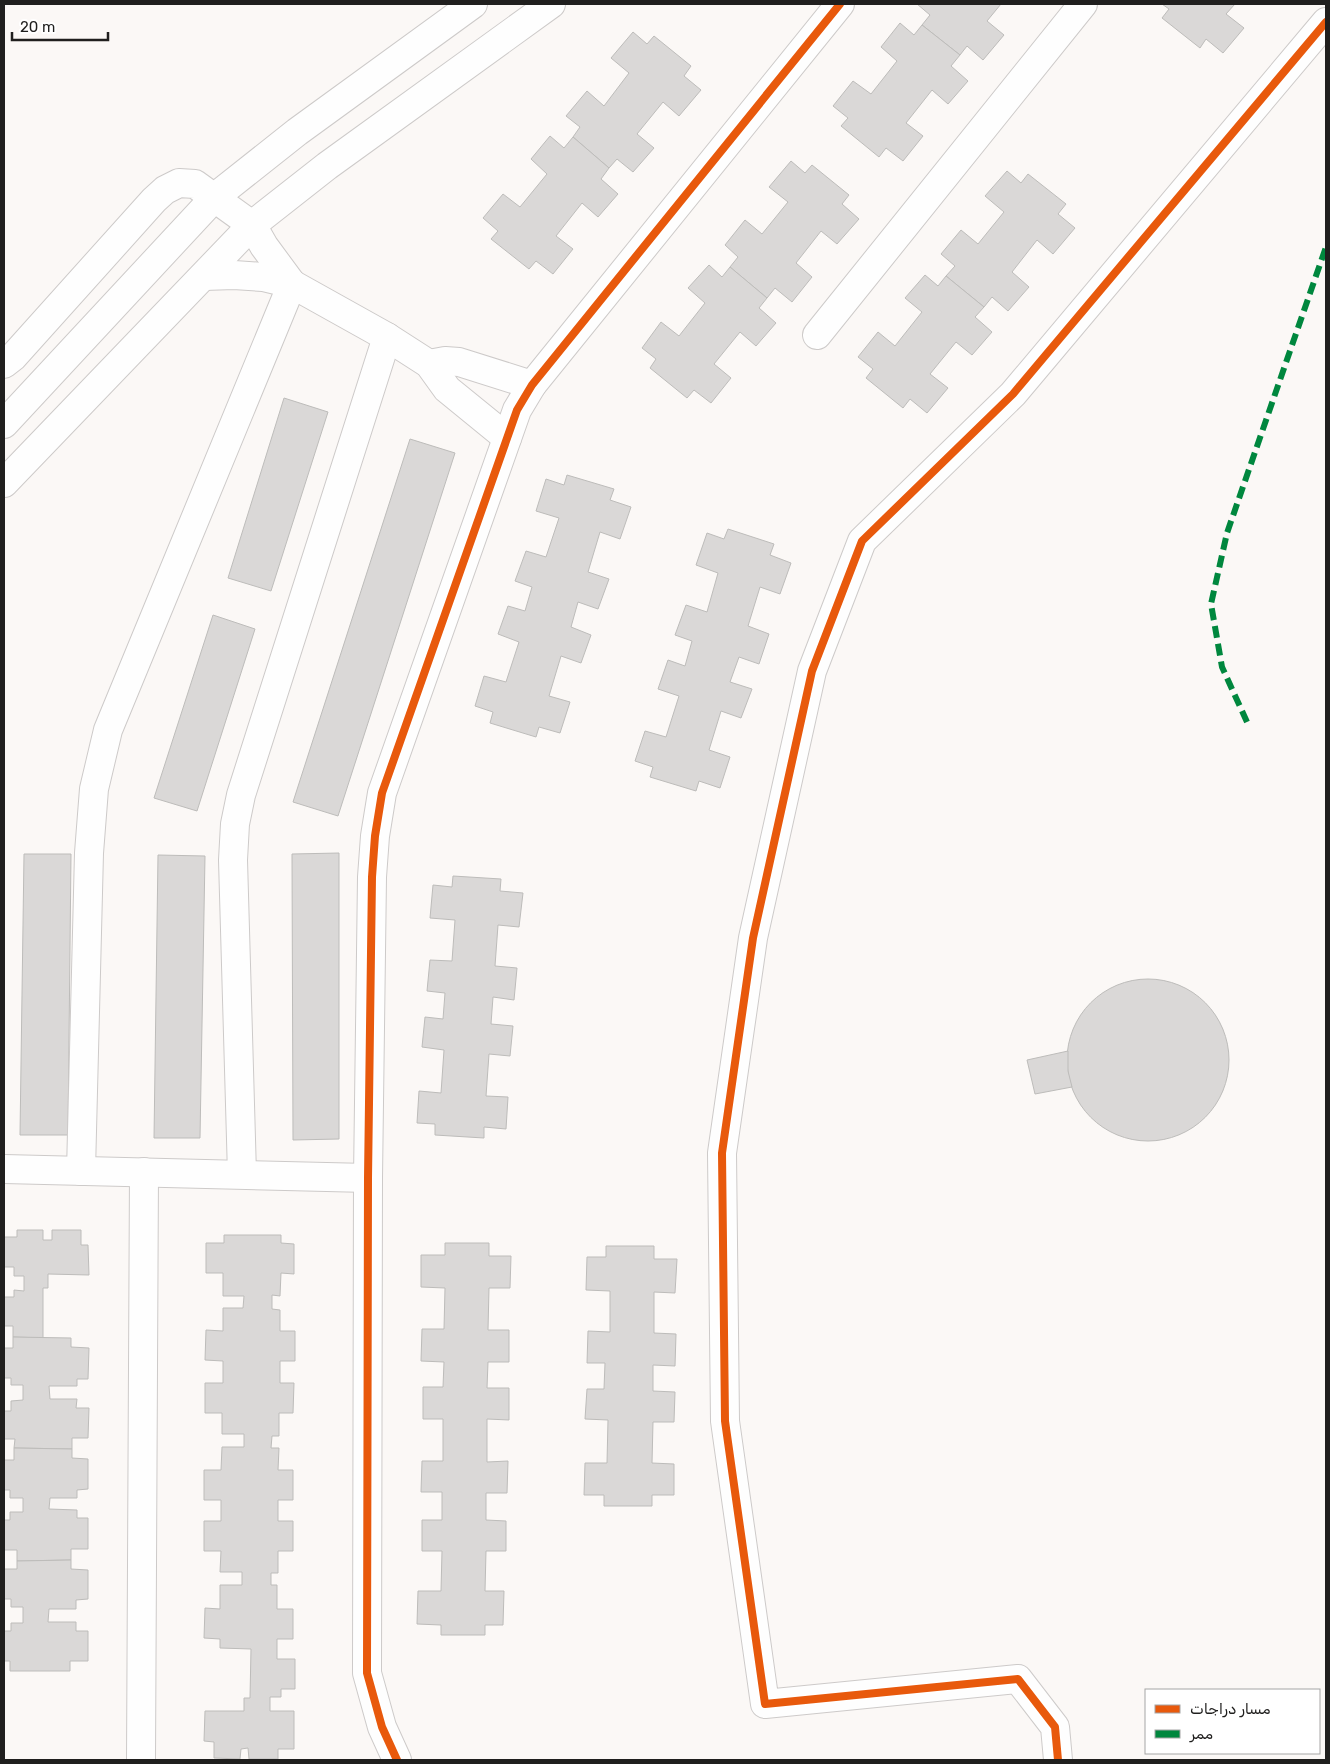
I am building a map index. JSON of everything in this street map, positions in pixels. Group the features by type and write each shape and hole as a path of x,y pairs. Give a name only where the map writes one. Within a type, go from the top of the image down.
{"street":[{"path":"4,424 215,197 297,132 473,4"},
{"path":"4,483 252,225 335,160 551,4"},
{"path":"397,1760 382,1727 367,1673 368,1178 372,877 375,836 382,793 506,438 518,410 532,385 840,4"},
{"path":"817,335 1083,4"},
{"path":"1058,1760 1055,1726 1018,1679 765,1704 726,1421 722,1154 753,938 812,671 862,541 1013,394 1326,22"},
{"path":"4,364 13,357 165,190 179,182 195,184 252,225 264,246 292,284"},
{"path":"204,276 234,275 263,277 292,284 387,337 429,364 447,389 506,438"},
{"path":"81,1171 89,853 94,789 108,730 292,284"},
{"path":"242,1174 233,860 235,824 241,795 387,337"},
{"path":"429,364 444,361 459,362 532,385"},
{"path":"4,1169 368,1178"},
{"path":"141,1760 144,1172"}],"building":[{"path":"917,4 1001,4 987,21 1004,35 983,60 967,46 960,55 922,25 930,15"},
{"path":"1162,4 1235,4 1226,14 1244,28 1223,53 1206,39 1200,48 1162,18 1169,9"},
{"path":"900,23 914,35 922,25 960,55 951,66 968,81 948,104 932,90 906,123 923,136 903,161 886,148 879,157 841,126 848,118 833,106 853,81 871,94 897,61 881,47"},
{"path":"633,32 647,44 654,36 691,66 684,76 701,90 679,116 663,102 637,134 654,148 633,172 617,159 609,168 573,137 580,127 566,116 587,91 604,106 629,73 611,58"},
{"path":"550,136 564,148 573,137 609,168 601,179 618,194 598,217 582,203 556,236 573,249 553,274 536,261 529,269 491,239 498,231 483,218 503,194 520,207 547,174 531,159"},
{"path":"791,161 805,173 812,165 849,195 842,204 859,219 837,244 821,231 796,263 812,277 792,302 775,288 767,298 730,267 738,257 725,245 745,220 762,234 788,202 769,187"},
{"path":"1007,171 1021,183 1028,174 1066,204 1058,214 1075,228 1053,254 1037,240 1012,272 1029,287 1008,311 992,297 984,307 946,276 955,266 941,254 961,230 978,244 1004,212 985,196"},
{"path":"709,265 722,277 730,267 767,298 759,308 776,323 756,346 740,332 714,364 731,378 711,403 694,390 687,398 650,368 656,359 642,348 661,322 679,336 705,303 688,288"},
{"path":"925,275 938,286 946,276 984,307 975,317 992,332 972,355 956,342 930,374 948,388 927,413 910,399 903,408 866,378 873,369 858,357 878,332 895,346 922,312 905,298"},
{"path":"284,398 328,412 271,591 228,578"},
{"path":"410,439 455,453 338,816 293,802"},
{"path":"567,475 614,489 610,500 631,507 620,539 600,532 588,572 609,579 598,609 578,602 571,627 591,635 581,663 561,656 549,696 570,702 560,733 539,727 536,737 490,723 493,712 475,706 484,676 506,682 519,642 498,634 508,606 525,611 532,587 515,581 526,551 546,557 559,518 536,511 546,479 564,485"},
{"path":"728,529 774,544 770,555 791,563 780,594 760,587 748,626 769,634 759,664 739,657 730,682 752,689 741,718 721,711 709,750 730,757 720,788 699,781 696,791 650,777 653,767 635,761 645,731 666,737 679,696 658,689 668,660 685,666 692,641 675,635 686,605 707,612 718,573 696,565 707,533 724,539"},
{"path":"213,615 255,629 197,811 154,798"},
{"path":"339,853 339,1139 293,1140 292,854"},
{"path":"24,854 71,854 68,1135 20,1135"},
{"path":"158,855 205,856 200,1138 154,1138"},
{"path":"453,876 501,879 500,891 523,893 519,927 498,925 495,966 517,968 514,1000 493,997 491,1024 513,1026 510,1056 489,1054 486,1096 508,1097 506,1129 484,1127 484,1138 435,1135 435,1124 417,1123 419,1091 441,1093 444,1050 422,1047 425,1017 443,1019 445,993 427,991 430,960 452,961 455,920 430,918 433,885 452,887"},
{"path":"1140,979 1156,979 1179,985 1199,997 1211,1009 1223,1029 1229,1052 1229,1068 1223,1091 1211,1111 1199,1123 1179,1135 1156,1141 1140,1141 1117,1135 1097,1123 1085,1111 1073,1091 1067,1068 1067,1052 1073,1029 1085,1009 1097,997 1117,985"},
{"path":"1068,1051 1068,1071 1072,1087 1035,1094 1027,1060"},
{"path":"17,1230 43,1230 43,1240 52,1240 52,1230 81,1230 81,1245 88,1245 89,1275 48,1274 48,1288 43,1288 43,1338 13,1337 13,1326 4,1326 4,1297 14,1297 14,1290 24,1291 24,1276 14,1276 14,1267 4,1267 4,1237 17,1237"},
{"path":"224,1235 281,1235 281,1243 294,1244 294,1274 281,1273 280,1296 272,1295 272,1309 280,1310 280,1331 295,1331 295,1361 280,1361 280,1383 294,1383 293,1413 279,1413 279,1436 272,1436 271,1448 279,1448 278,1470 293,1470 293,1500 278,1500 278,1521 293,1521 293,1551 278,1551 278,1573 271,1573 271,1585 277,1585 277,1609 293,1609 293,1639 277,1639 277,1659 295,1659 295,1689 281,1689 281,1697 270,1697 270,1711 294,1711 294,1749 278,1749 278,1759 249,1759 248,1748 241,1749 240,1759 214,1758 214,1742 204,1741 205,1711 244,1711 244,1698 250,1698 251,1649 220,1648 220,1639 204,1638 205,1608 220,1609 220,1585 242,1585 242,1572 220,1572 221,1551 204,1551 204,1521 221,1521 221,1500 204,1500 204,1470 221,1470 222,1447 244,1447 244,1434 222,1434 222,1413 205,1413 205,1383 223,1383 223,1361 205,1360 206,1330 223,1331 223,1308 243,1308 244,1296 223,1296 223,1273 206,1273 206,1243 224,1243"},
{"path":"445,1243 489,1243 489,1256 511,1256 510,1288 489,1288 488,1330 509,1330 509,1362 488,1362 487,1388 509,1388 509,1420 487,1419 487,1462 508,1461 507,1493 486,1493 486,1520 506,1521 506,1551 486,1551 485,1591 504,1591 503,1625 485,1625 485,1635 441,1635 441,1625 417,1624 418,1591 441,1591 442,1551 422,1551 422,1520 442,1520 442,1492 421,1492 422,1461 443,1461 443,1419 423,1419 423,1387 443,1387 444,1362 421,1361 422,1329 444,1329 445,1288 421,1287 421,1255 445,1255"},
{"path":"606,1246 654,1246 654,1259 677,1259 675,1293 654,1292 654,1333 676,1334 675,1366 653,1365 653,1391 675,1392 674,1422 653,1422 652,1463 674,1464 674,1495 652,1495 652,1506 604,1506 604,1495 584,1495 585,1463 607,1463 608,1420 585,1419 587,1389 604,1389 605,1363 587,1363 588,1331 610,1332 610,1291 586,1290 587,1257 606,1257"},
{"path":"13,1337 71,1338 71,1347 89,1348 88,1379 77,1379 77,1386 49,1386 50,1399 77,1399 76,1408 89,1408 88,1438 72,1438 72,1449 14,1448 15,1439 4,1439 4,1411 11,1411 11,1401 23,1400 23,1385 11,1385 11,1378 4,1378 4,1348 13,1348"},
{"path":"14,1448 72,1449 72,1458 88,1459 88,1489 77,1490 77,1498 50,1498 49,1509 77,1510 77,1518 88,1518 88,1549 71,1549 71,1560 17,1561 17,1550 4,1550 4,1520 10,1520 10,1512 23,1512 23,1498 10,1498 10,1490 4,1490 4,1460 14,1460"},
{"path":"71,1560 71,1569 88,1570 88,1599 76,1600 76,1609 49,1609 48,1622 76,1622 76,1631 88,1631 88,1661 70,1661 70,1671 10,1671 10,1661 4,1661 4,1631 11,1631 11,1623 23,1623 23,1607 11,1607 11,1599 4,1599 4,1569 17,1569 17,1561"}],"marked path":[{"path":"1247,722 1222,667 1211,604 1227,533 1326,247"}],"cycle path":[{"path":"397,1760 382,1727 367,1673 368,1178 372,877 375,836 382,793 517,410 532,385 840,4"},
{"path":"1058,1760 1055,1727 1018,1679 765,1704 725,1421 722,1153 753,938 812,671 862,541 1013,394 1326,22"}]}
